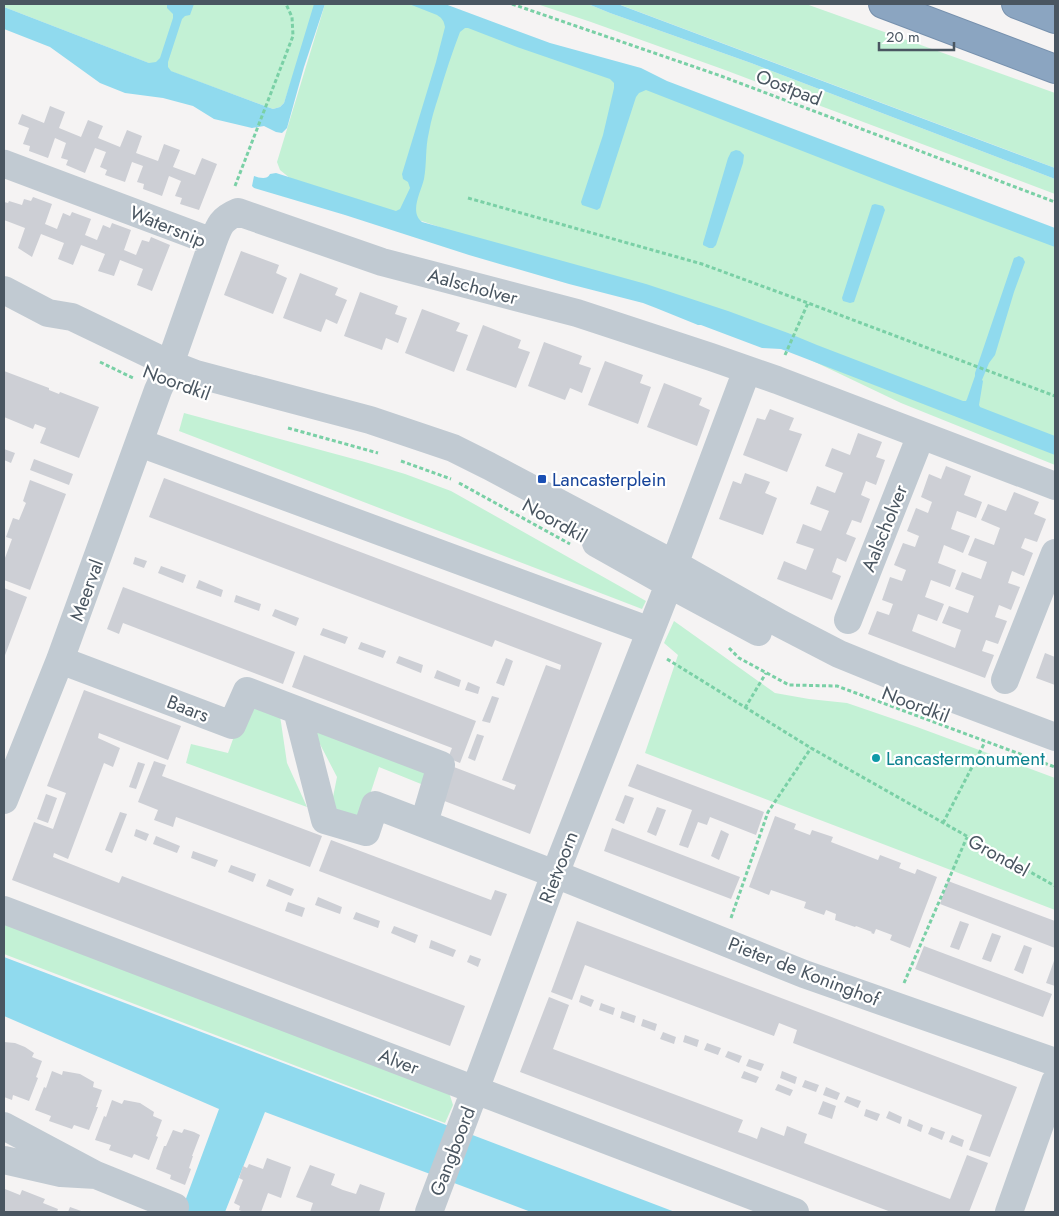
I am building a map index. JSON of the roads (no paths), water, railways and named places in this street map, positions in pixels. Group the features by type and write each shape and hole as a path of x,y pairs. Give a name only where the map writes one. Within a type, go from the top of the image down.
{"highway":[{"path":"883,4 1055,69"},
{"path":"1016,4 1055,19"}],"street":[{"name":"Watersnip","path":"4,165 213,242 167,372"},
{"name":"Aalscholver","path":"213,242 220,224 229,216 238,212 382,262 577,313 711,357 1055,486"},
{"name":"Noordkil","path":"4,290 48,312 63,327 135,366 167,372 211,395 350,430 420,452 456,466 672,574 781,624 839,654 1055,737"},
{"path":"672,574 747,370"},
{"name":"Meerval","path":"4,800 60,660 158,390 167,372"},
{"name":"Aalscholver","path":"848,620 921,436"},
{"path":"140,443 647,638"},
{"path":"1006,680 1055,553"},
{"name":"Noordkil","path":"672,574 798,653 873,687 993,733 1055,752"},
{"name":"Rietvoorn","path":"475,1090 554,874 672,574"},
{"name":"Baars","path":"60,660 232,725 247,691 441,765 424,823"},
{"path":"297,710 325,820 366,832 375,805 554,874"},
{"name":"Pieter de Koninghof","path":"554,874 804,974 1055,1062"},
{"name":"Alver","path":"4,910 795,1212"},
{"path":"1009,1212 1055,1082"},
{"name":"Gangboord","path":"429,1212 475,1090"},
{"path":"4,1126 96,1175 175,1207"},
{"path":"4,1160 61,1173 96,1175"}],"water":[{"path":"167,4 194,4 190,15 182,19 168,62 168,67 171,71 273,109 280,107 284,103 314,4 325,4 304,67 287,128 282,133 264,126 252,128 214,119 193,106 163,98 125,93 100,83 50,47 4,29 4,7 149,63 156,62 160,58 173,18 173,14 167,8"},
{"path":"409,4 445,4 550,43 641,68 667,81 1055,228 1055,247 646,90 639,93 636,97 600,208 597,210 582,205 581,202 603,135 614,83 610,79 468,28 460,32 433,114 426,150 424,179 416,207 418,218 422,222 646,284 728,311 963,401 967,399 1014,258 1019,256 1025,262 995,355 989,363 982,380 979,405 1055,436 1055,455 781,349 762,348 643,303 469,255 254,188 252,186 254,176 265,178 270,174 276,173 396,211 400,209 410,188 408,182 403,179 402,174 445,27 437,15"},
{"path":"588,4 618,4 1055,168 1055,179 751,63"},
{"path":"736,150 744,155 743,163 716,245 713,248 709,248 703,245 703,243 728,158 731,152"},
{"path":"872,205 883,206 885,210 854,302 843,301 842,298"},
{"path":"4,957 675,1212 531,1212 265,1112 225,1212 181,1212 219,1109 4,1016"}],"place":[{"name":"Lancasterplein","path":"542,479"},
{"name":"Lancastermonument","path":"876,758"}]}
